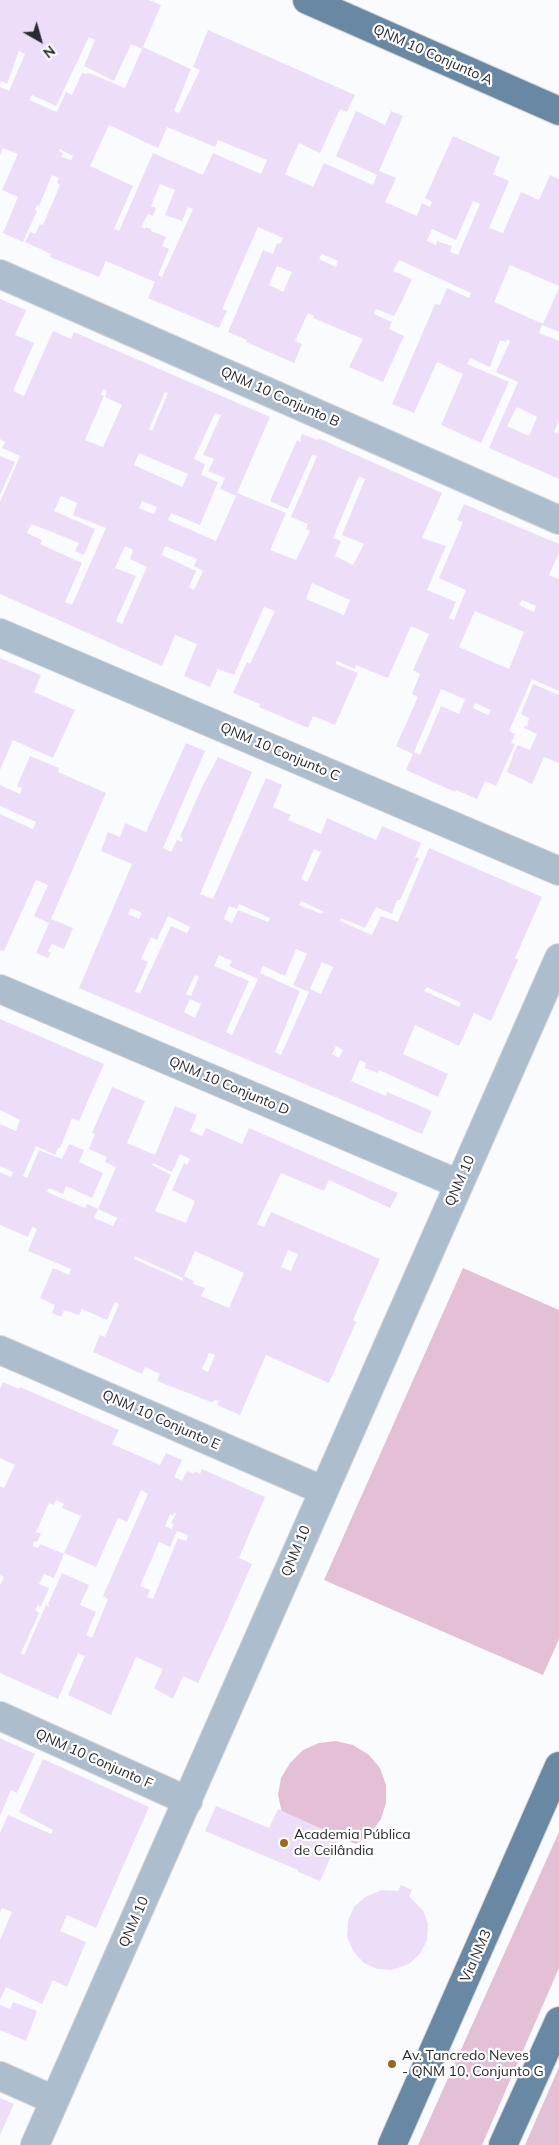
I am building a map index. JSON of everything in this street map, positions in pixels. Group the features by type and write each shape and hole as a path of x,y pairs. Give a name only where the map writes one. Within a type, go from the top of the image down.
{"main road":[{"name":"QNM 10 Conjunto A","path":"307,0 559,111"},
{"name":"Via NM3","path":"392,2145 559,1766"},
{"path":"504,2145 559,2021"}],"street":[{"name":"QNM 10 Conjunto B","path":"0,274 559,520"},
{"name":"QNM 10 Conjunto C","path":"0,633 559,871"},
{"name":"QNM 10","path":"34,2145 188,1801 322,1490 559,958"},
{"name":"QNM 10 Conjunto D","path":"0,989 459,1184"},
{"name":"QNM 10 Conjunto E","path":"0,1350 322,1490"},
{"name":"QNM 10 Conjunto F","path":"0,1716 188,1801"},
{"path":"0,2076 54,2100"}],"shaded area":[{"path":"463,1268 559,1310 559,1639 543,1675 324,1580"},
{"path":"336,1741 353,1745 369,1755 380,1768 386,1785 386,1803 381,1819 370,1834 356,1844 282,1813 278,1795 281,1778 290,1763 303,1750 319,1743"},
{"path":"559,1832 559,1968 482,2145 418,2145"},
{"path":"559,2067 559,2145 525,2145"}],"building":[{"path":"0,0 149,0 161,5 143,47 191,69 174,111 179,113 200,70 193,67 208,30 355,95 347,112 340,109 320,153 299,143 285,174 313,187 324,163 373,185 377,175 336,156 356,111 385,125 391,111 403,116 379,171 396,178 385,202 417,216 422,203 430,207 432,202 425,198 453,136 500,157 493,174 509,181 489,228 503,233 521,192 539,200 550,175 559,179 559,286 510,265 494,302 543,324 559,288 559,332 542,325 539,333 559,341 559,420 554,432 558,433 559,430 559,479 489,448 518,382 496,372 510,341 507,339 506,342 500,340 490,367 470,358 467,364 509,382 481,443 441,425 463,374 437,362 414,413 392,404 435,304 440,305 447,288 469,298 471,293 399,260 393,271 412,279 402,301 394,316 376,309 374,314 392,322 389,329 404,336 383,382 349,367 363,339 313,318 314,316 308,313 295,341 302,344 294,363 228,332 263,250 273,254 277,243 280,244 283,238 258,227 222,309 227,311 219,328 148,298 155,282 106,261 99,277 50,257 51,254 25,242 30,232 35,234 40,224 43,225 60,185 57,183 59,178 52,175 39,206 37,205 35,210 37,211 23,242 3,233 18,197 2,190 18,154 3,148 0,155 0,87 9,91 25,54 19,51 7,84 1,81 0,85","holes":["89,37 95,40 84,66 114,81 131,44 142,49 125,88 89,73 82,73 72,95 66,92 57,112 29,100 32,95 56,106","109,125 158,148 167,127 215,147 218,140 267,160 261,174 213,153 203,175 153,153 119,231 114,229 133,186 90,166","60,149 73,156 71,160 61,157 63,153 59,151","160,184 175,190 165,215 182,221 188,207 193,209 162,277 158,275 169,249 162,246 166,237 151,231 151,229 141,227 148,214 153,216 156,208 151,206","473,201 480,204 458,255 450,252 452,246 437,241 436,245 427,241 432,229 456,240","322,254 338,261 336,267 319,259","277,266 292,272 283,292 269,285","517,407 537,417 529,436 507,426"]},
{"path":"0,299 26,310 15,335 34,343 13,391 24,396 53,331 71,339 74,332 270,417 237,493 286,513 270,550 296,560 310,531 306,529 308,524 291,517 317,456 312,455 288,509 270,501 297,440 301,442 302,434 318,440 318,438 442,493 422,538 446,546 427,590 456,602 449,618 454,620 466,590 439,578 463,522 457,520 464,504 559,544 559,553 549,575 559,579 559,691 532,679 509,731 515,734 511,743 515,744 496,786 485,781 477,799 456,790 455,792 406,770 413,754 396,746 418,697 412,694 420,674 413,670 429,634 411,626 388,678 356,665 355,669 337,661 336,664 358,673 335,725 313,716 308,728 259,707 260,704 233,693 247,662 250,664 275,611 264,607 234,675 218,669 210,687 184,676 197,644 175,635 162,666 0,594 0,502 20,456 2,448 5,442 0,439","holes":["104,389 107,391 105,397 122,405 103,447 85,440 104,396 101,394","165,392 168,393 152,431 149,429","215,413 221,415 203,455 214,459 208,471 225,478 220,489 236,496 216,541 168,520 171,513 200,525 218,482 201,475 205,464 194,459","139,453 188,474 182,487 134,465","359,476 365,479 342,535 364,544 353,565 335,556 341,541 333,538","61,496 77,503 73,515 106,528 72,605 65,602 82,563 40,544 42,540 27,533 31,524 79,543 75,551 84,555 95,529 54,511","142,501 157,507 154,514 139,508","125,546 133,550 130,559 147,567 122,624 116,621 136,576 115,568","165,546 197,559 194,566 203,571 194,590 189,587 196,571 162,555","312,583 350,600 344,615 306,599","522,600 536,606 534,612 519,605","475,611 524,632 509,669 459,647","441,689 465,699 459,714 441,706 420,755 414,752","475,703 491,710 488,715 473,708"]},
{"path":"0,456 15,462 0,495"},
{"path":"0,658 41,675 34,692 75,710 53,758 13,740 0,770"},
{"path":"533,684 559,695 559,763 544,757 532,784 507,772 517,745 530,750 537,734 524,728 525,725 527,727 529,718 521,714"},
{"path":"186,743 205,751 163,848 171,852 177,840 182,842 183,838 180,837 202,787 218,757 252,772 200,894 213,899 266,778 282,785 273,807 291,815 288,820 321,834 327,818 376,840 382,826 421,843 415,857 419,858 400,900 397,900 392,914 376,907 365,928 341,918 340,921 372,935 381,916 398,922 429,848 542,897 515,958 518,960 491,1021 474,1013 459,1046 415,1025 403,1054 448,1074 438,1097 379,1070 378,1073 365,1068 366,1063 360,1060 351,1081 386,1096 387,1092 432,1111 422,1134 79,988 132,864 101,851 108,832 120,837 125,823 146,832","holes":["314,849 321,852 307,882 301,879","301,901 324,912 322,914 299,905","239,904 270,918 268,922 238,910 232,923 224,919 229,906 237,909","131,908 142,913 139,919 128,914","168,916 190,927 187,933 171,926 140,993 135,992 148,962 141,959 151,937 157,940","296,949 307,954 293,985 309,992 281,1055 275,1052 300,991 260,973 263,966 285,976","219,955 232,961 229,966 258,979 232,1035 226,1032 249,981 214,966","322,962 333,967 321,994 310,989","195,975 199,977 191,996 186,994","427,987 461,1003 459,1007 424,991","190,999 201,1004 195,1018 184,1012","336,1046 343,1050 339,1058 332,1054"]},
{"path":"30,756 59,768 58,772 106,793 51,919 73,928 64,949 52,944 48,951 51,953 48,958 36,953 49,923 34,916 48,885 36,880 4,951 0,950 0,814 33,829 36,822 0,806 0,785 20,794 22,788 17,786"},
{"path":"0,1019 104,1064 79,1121 72,1118 60,1148 58,1148 55,1155 36,1146 23,1176 27,1178 39,1150 62,1159 69,1144 84,1150 79,1162 103,1173 92,1198 66,1186 63,1194 49,1188 47,1192 85,1208 87,1204 98,1209 116,1167 105,1162 107,1157 89,1149 95,1134 92,1133 112,1087 145,1101 127,1143 155,1155 175,1106 197,1115 190,1131 202,1136 206,1128 242,1144 249,1128 398,1193 390,1208 329,1180 324,1191 281,1173 257,1224 264,1227 271,1212 380,1259 353,1320 356,1322 329,1383 266,1355 240,1415 217,1405 219,1401 211,1402 157,1381 160,1374 145,1367 142,1374 93,1352 100,1335 105,1337 119,1304 115,1302 107,1320 82,1309 79,1315 64,1310 61,1317 52,1313 55,1305 40,1298 53,1268 69,1275 71,1269 28,1251 37,1229 32,1227 28,1237 0,1225 0,1172 11,1177 13,1172 0,1166 0,1124 16,1131 20,1120 0,1110","holes":["180,1154 190,1159 187,1165 184,1163 172,1190 195,1201 186,1223 155,1211 171,1175 152,1165 153,1163 172,1172","98,1209 146,1231 117,1218 113,1226 94,1218","288,1250 298,1254 291,1271 281,1267","195,1251 244,1273 229,1308 201,1296 205,1288 193,1284 194,1281 184,1276","135,1256 183,1278 183,1281 134,1259","209,1353 215,1355 208,1372 202,1369"]},
{"path":"3,1382 19,1389 20,1387 119,1430 112,1444 160,1465 166,1453 182,1460 174,1477 182,1481 187,1471 194,1474 194,1471 200,1474 202,1469 265,1497 239,1558 252,1564 225,1625 198,1683 183,1676 173,1699 154,1688 163,1669 136,1657 111,1715 68,1695 85,1656 78,1653 58,1699 0,1673 0,1585 4,1577 0,1575 0,1486 4,1488 15,1465 0,1458 0,1389","holes":["141,1490 148,1494 103,1596 108,1599 92,1638 86,1635 96,1612 80,1605 89,1585 62,1573 48,1604 50,1607 46,1605 24,1655 21,1653 39,1613 35,1610 38,1605 41,1607 49,1588 39,1584 44,1574 54,1578 64,1554 40,1544 38,1548 33,1546 34,1541 37,1542 41,1534 36,1532 49,1503 54,1505 56,1500 64,1504 62,1508 81,1516 64,1553 96,1567 118,1518 127,1522","174,1513 176,1514 171,1523 174,1524 172,1529 165,1526 170,1514 173,1516","177,1531 188,1535 186,1541 178,1538 153,1599 147,1597 150,1590 140,1586 159,1542 170,1547"]},
{"path":"0,1738 35,1754 17,1793 11,1790 0,1816"},
{"path":"43,1759 149,1807 96,1928 67,1915 60,1931 86,1942 67,1987 53,1980 42,2004 6,1987 0,2000 0,1940 12,1912 2,1908 0,1912 0,1833 8,1815 51,1834 53,1830 19,1812"},
{"name":"Academia Pública de Ceilândia","path":"216,1806 269,1828 278,1809 340,1837 320,1881 205,1831"},
{"path":"401,1885 412,1890 409,1896 424,1912 428,1924 427,1940 420,1954 409,1964 392,1970 377,1969 364,1963 353,1951 347,1936 348,1920 354,1907 365,1897 382,1890 398,1891"},
{"path":"13,2002 37,2011 26,2041 0,2030 0,2005 10,2009"},
{"path":"0,2098 14,2104 0,2135"}],"place":[{"name":"Academia Pública de Ceilândia","path":"284,1843"},
{"name":"Av. Tancredo Neves - QNM 10, Conjunto G","path":"392,2064"}]}
